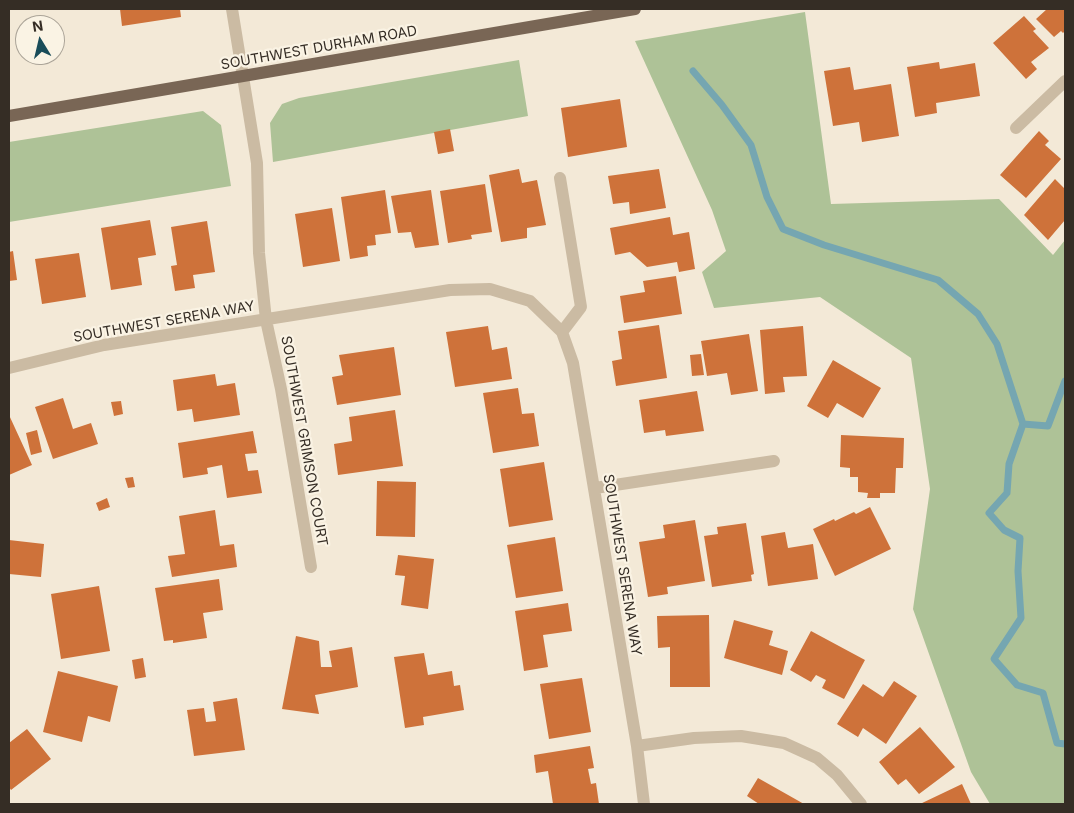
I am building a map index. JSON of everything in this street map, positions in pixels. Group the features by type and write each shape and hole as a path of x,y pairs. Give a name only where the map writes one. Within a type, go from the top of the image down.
{"main road":[{"name":"SOUTHWEST DURHAM ROAD","path":"9,116 635,9"}],"street":[{"name":"SOUTHWEST SERENA WAY","path":"232,9 257,163 259,253 266,320"},
{"path":"1016,128 1065,80"},
{"path":"560,178 580,306 562,332"},
{"name":"SOUTHWEST SERENA WAY","path":"9,368 104,345 450,290 490,289 530,300 562,332 573,363 637,746 644,804"},
{"name":"SOUTHWEST GRIMSON COURT","path":"266,320 281,389 311,567"},
{"path":"595,488 774,461"},
{"path":"637,746 694,738 741,736 784,743 817,758 837,775 861,804"}],"green space":[{"path":"805,12 831,204 999,199 1053,255 1065,240 1065,804 990,804 971,772 913,609 930,489 911,358 820,297 714,308 702,272 726,251 712,210 635,41"},
{"path":"519,60 528,116 273,162 270,123 282,104 299,98"},
{"path":"203,111 221,125 231,186 9,222 9,142"}],"building":[{"path":"120,9 180,9 181,17 122,26"},
{"path":"1047,9 1065,9 1065,31 1063,33 1061,31 1054,37 1036,19"},
{"path":"1024,16 1036,29 1033,31 1049,48 1031,62 1037,69 1026,79 993,43"},
{"path":"939,62 940,69 975,63 980,96 936,103 937,113 915,117 907,67"},
{"path":"850,67 854,90 891,84 899,136 862,142 859,122 833,126 824,71"},
{"path":"620,99 627,147 568,157 561,108"},
{"path":"450,129 454,151 438,154 434,132"},
{"path":"1039,131 1049,141 1045,145 1061,159 1026,198 1000,175"},
{"path":"519,169 522,183 537,180 546,225 527,228 527,238 501,242 489,175"},
{"path":"659,169 666,208 630,214 629,202 613,204 608,176"},
{"path":"1055,179 1065,189 1065,220 1048,240 1024,215"},
{"path":"485,184 492,232 471,235 472,239 448,243 440,191"},
{"path":"385,190 391,233 375,235 376,245 367,246 368,256 350,259 341,197"},
{"path":"431,190 439,245 415,248 411,232 398,233 391,196"},
{"path":"332,208 340,261 303,267 295,214"},
{"path":"670,217 673,235 689,232 695,269 679,272 677,262 647,267 630,252 615,255 610,228"},
{"path":"150,220 156,255 138,258 142,285 111,290 101,228"},
{"path":"207,221 215,272 193,275 195,288 175,291 171,266 177,265 171,227"},
{"path":"13,251 17,280 9,281 9,252"},
{"path":"79,253 86,297 42,304 35,259"},
{"path":"676,276 682,314 624,323 620,296 645,292 643,281"},
{"path":"659,325 667,378 616,386 612,361 622,359 618,331"},
{"path":"488,326 492,350 507,347 512,379 455,387 446,332"},
{"path":"803,326 807,376 783,377 785,392 765,394 760,330"},
{"path":"749,334 758,391 731,395 727,373 707,376 701,341"},
{"path":"394,347 401,395 337,405 332,377 343,375 339,355"},
{"path":"701,354 704,375 692,376 690,355"},
{"path":"833,360 881,388 863,418 837,403 828,418 807,406"},
{"path":"215,374 217,386 235,383 240,415 194,422 192,409 177,411 173,380"},
{"path":"518,388 522,414 534,413 539,446 493,453 483,393"},
{"path":"697,391 704,431 666,436 665,430 644,433 639,400"},
{"path":"63,398 73,429 91,423 98,444 53,459 35,407"},
{"path":"121,401 123,414 114,416 111,402"},
{"path":"395,410 403,466 338,475 334,444 352,441 349,417"},
{"path":"9,415 32,465 9,475"},
{"path":"37,430 42,452 31,455 26,433"},
{"path":"253,431 257,453 245,454 248,471 258,470 262,493 227,498 222,465 207,468 208,474 183,478 178,443"},
{"path":"841,435 904,438 903,468 896,468 895,493 880,493 880,498 867,498 868,493 858,492 858,477 850,477 850,468 840,467"},
{"path":"544,462 553,520 509,527 500,469"},
{"path":"133,477 135,487 128,488 125,478"},
{"path":"377,481 416,482 415,537 376,536"},
{"path":"107,498 110,507 99,511 96,503"},
{"path":"870,507 891,549 835,576 813,529 834,519 835,521 854,512 856,514"},
{"path":"215,510 220,546 234,544 237,567 172,577 168,556 185,554 179,516"},
{"path":"695,520 705,581 667,587 668,594 648,597 639,542 665,538 663,525"},
{"path":"746,523 754,574 751,575 752,581 712,587 704,536 718,534 717,527"},
{"path":"785,532 788,548 813,544 818,579 768,586 761,536"},
{"path":"555,537 563,591 516,598 507,545"},
{"path":"9,540 44,544 41,577 9,574"},
{"path":"398,555 434,559 428,609 401,605 405,576 395,575"},
{"path":"219,579 223,610 203,613 207,638 173,643 173,640 164,641 155,588"},
{"path":"99,586 110,651 61,659 51,594"},
{"path":"568,603 572,631 543,635 548,667 524,671 515,611"},
{"path":"709,615 710,687 670,687 670,647 658,648 657,616"},
{"path":"734,620 773,631 769,645 788,651 782,675 724,658"},
{"path":"811,631 865,660 844,699 822,688 826,680 816,675 811,682 790,670"},
{"path":"296,636 319,641 321,667 332,667 329,651 352,647 358,687 315,695 319,714 282,709"},
{"path":"424,653 428,675 452,671 454,686 460,685 464,710 423,717 424,725 405,728 394,657"},
{"path":"143,658 146,677 135,679 132,660"},
{"path":"58,671 118,686 110,722 88,716 82,742 43,732"},
{"path":"582,678 591,732 549,739 540,684"},
{"path":"894,681 917,696 886,744 863,728 858,737 837,724 863,684 883,697"},
{"path":"237,698 245,750 194,756 187,710 204,708 206,722 216,721 213,702"},
{"path":"920,727 955,767 919,794 906,779 898,785 879,762"},
{"path":"27,729 51,759 11,790 9,787 9,743"},
{"path":"590,746 594,768 588,769 591,784 596,783 599,804 553,804 548,771 536,773 534,755"},
{"path":"758,778 804,804 759,804 747,796"},
{"path":"962,784 971,804 920,804"}],"waterway":[{"path":"693,71 722,105 751,145 767,197 783,229 824,245 938,280 978,314 997,344 1023,424"},
{"path":"1065,381 1048,426 1023,424 1009,464 1007,493 989,513 1004,530 1020,538 1018,571 1021,618 994,659 1017,685 1043,693 1057,743 1065,744"}]}
